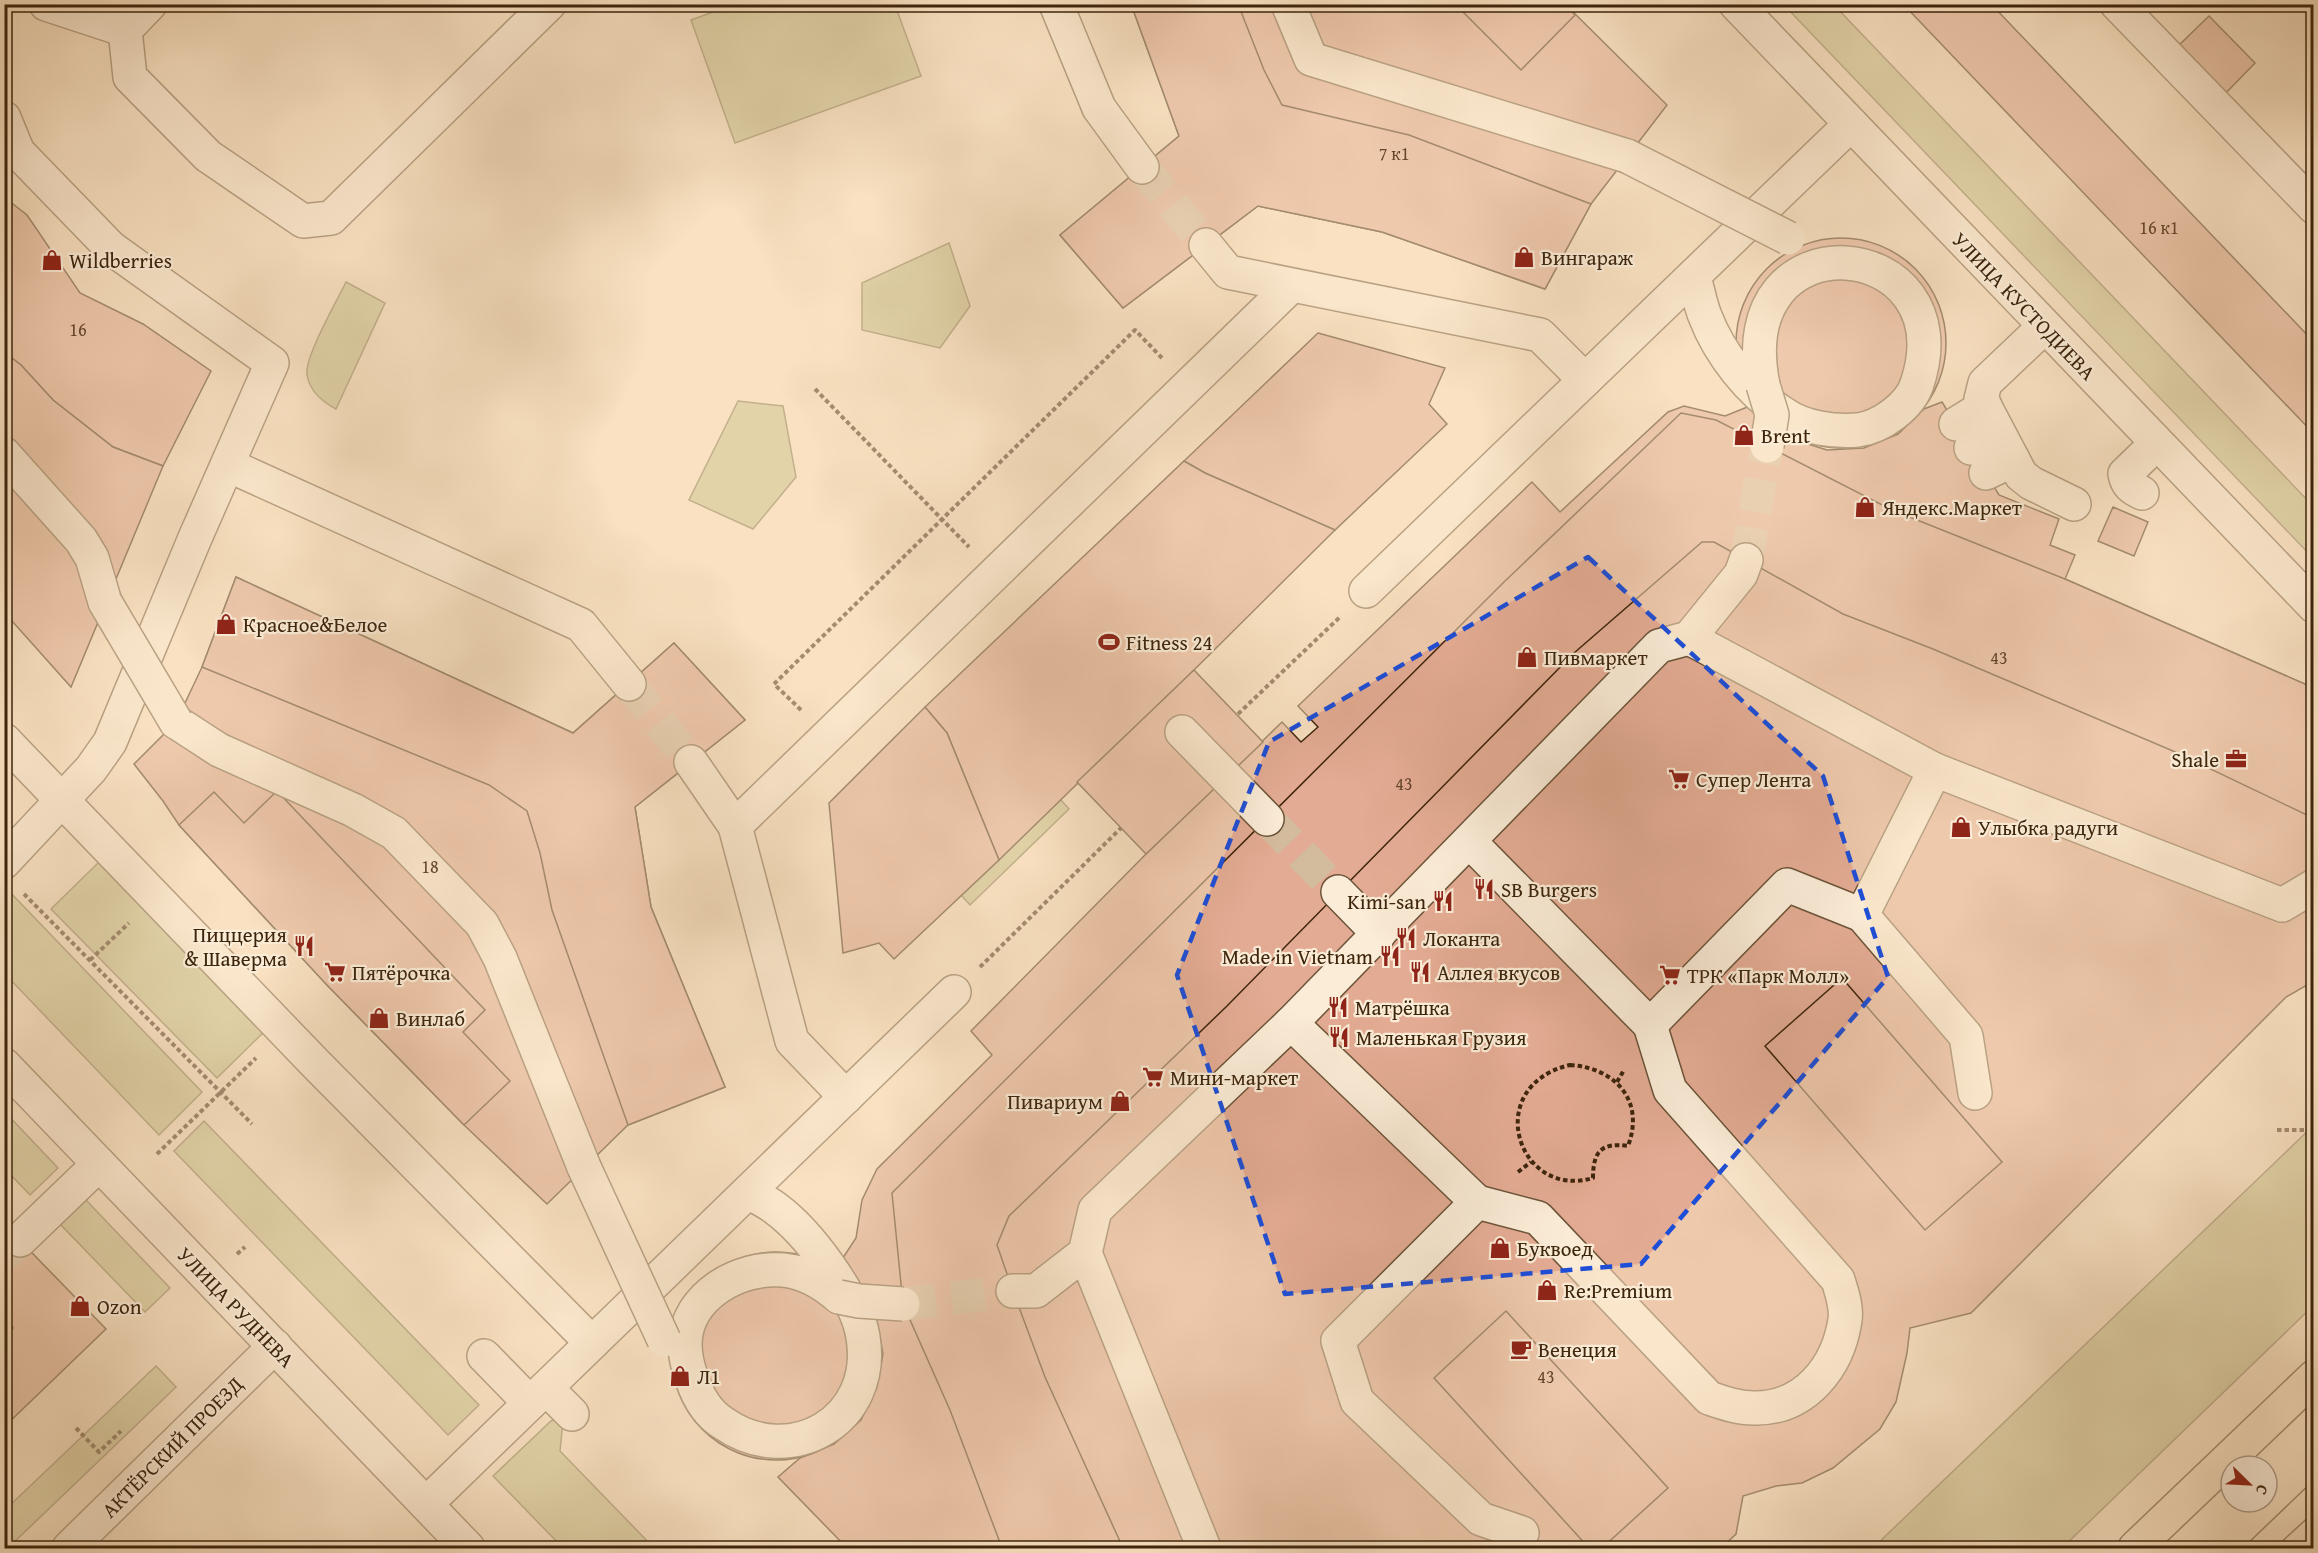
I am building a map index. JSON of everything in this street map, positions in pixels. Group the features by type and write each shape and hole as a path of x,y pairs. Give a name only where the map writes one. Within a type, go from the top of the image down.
{"main road":[{"path":"2135,1548 2313,1377"}],"street":[{"path":"46,4 125,30"},
{"path":"150,4 125,30 130,77 208,156 303,221 331,218 549,4"},
{"path":"1056,4 1099,108 1142,167"},
{"path":"1288,4 1311,60 1627,156 1820,254 1830,263"},
{"name":"УЛИЦА КУСТОДИЕВА","path":"1736,4 2313,606"},
{"path":"2117,4 2313,207"},
{"path":"4,118 18,152 111,248 272,363 110,742 91,769 4,862"},
{"path":"1366,591 1851,124"},
{"path":"1206,245 1228,272 1540,335 1585,380"},
{"path":"1694,277 1704,316 1735,367 1765,394 1785,416 1828,429 1860,430 1885,420 1902,407 1915,390 1922,370 1924,339 1920,320 1910,296 1880,271 1830,263 1814,265 1786,283 1760,328 1758,364 1765,394 1772,415 1767,446"},
{"path":"735,826 1291,286"},
{"path":"2044,327 1985,383 1981,399 1985,440 2021,475 2039,499 2074,504"},
{"path":"2142,493 2132,488 2125,474 2156,444"},
{"path":"4,454 81,540 92,558 105,602 176,722 219,750 353,810 394,833 482,924 500,958 584,1167 697,1394 708,1410 722,1423 759,1441 800,1440 834,1423 847,1409 857,1390 863,1365 864,1348 858,1315 816,1247 776,1208 748,1192"},
{"path":"228,465 581,626 628,684"},
{"path":"1204,1548 1085,1253 1095,1210 1291,1023 1659,646 1689,638 1741,574 1746,560"},
{"path":"1689,638 1935,770 2282,904 2313,886"},
{"path":"1182,732 1267,819"},
{"path":"4,740 315,1063 592,1342"},
{"path":"691,762 735,826 792,1041 846,1096"},
{"path":"1862,915 1935,770"},
{"path":"1291,1023 1477,1202 1539,1218 1709,1398 1732,1406 1755,1408 1789,1400 1800,1395 1819,1380 1833,1362 1845,1320 1844,1299 1838,1280 1670,1090 1650,1025 1470,842"},
{"path":"1650,1025 1787,885 1862,915 1966,1036 1975,1093"},
{"path":"1338,892 1379,934"},
{"path":"426,1504 954,992"},
{"name":"УЛИЦА РУДНЕВА","path":"4,1065 468,1548"},
{"path":"20,1240 99,1164"},
{"path":"1477,1202 1338,1341 1357,1401 1480,1519 1522,1533"},
{"path":"1012,1291 1036,1290 1085,1253"},
{"path":"675,1351 685,1343 688,1327 695,1311 709,1294 727,1281 763,1270 783,1270 815,1280 839,1297 859,1301 903,1304"},
{"name":"АКТЁРСКИЙ ПРОЕЗД","path":"69,1548 275,1346"},
{"path":"484,1356 538,1395 572,1414"}],"path":[{"path":"826,737 774,684 1135,330 1189,385"},
{"path":"815,389 994,573"},
{"path":"1238,714 1366,591"},
{"path":"954,992 1121,828"},
{"path":"21,891 252,1124"},
{"path":"90,960 156,897"},
{"path":"1579,1066 1604,1072 1617,1082 1628,1097 1633,1115 1633,1134 1628,1146 1617,1144 1602,1149 1594,1161 1593,1178 1582,1182 1563,1180 1545,1173 1531,1161 1522,1146 1517,1127 1519,1109 1526,1092 1539,1078 1553,1069 1579,1066"},
{"path":"157,1154 198,1114"},
{"path":"2277,1130 2313,1130"},
{"path":"76,1428 99,1452 121,1431"}],"highlighted area":[{"path":"1588,557 1823,776 1888,977 1641,1264 1285,1294 1177,975 1269,742"}],"shaded area":[{"path":"735,4 895,5 921,76 735,143 691,20"},
{"path":"1784,5 1834,5 2313,506 2313,558"},
{"path":"949,243 970,306 940,348 862,330 862,283"},
{"path":"346,282 385,303 336,409 317,395 307,374 316,342"},
{"path":"738,401 783,406 796,477 753,529 689,500"},
{"path":"1060,799 1069,809 970,905 961,895"},
{"path":"99,862 265,1031 217,1078 51,909"},
{"path":"5,887 202,1092 159,1135 5,974"},
{"path":"5,1112 58,1168 30,1195 5,1169"},
{"path":"204,1121 479,1405 448,1435 174,1151"},
{"path":"2313,1126 2313,1306 2062,1548 1873,1548"},
{"path":"84,1198 170,1288 145,1312 59,1223"},
{"path":"156,1366 176,1387 8,1548 5,1548 5,1510"},
{"path":"558,1418 563,1422 560,1451 654,1548 563,1548 493,1476 551,1421"}],"building":[{"path":"1131,4 1565,4 1667,105 1591,204 1545,289 1382,232 1258,206 1123,308 1060,235 1179,136"},
{"path":"1131,4 1238,4 1264,70 1282,105 1409,135 1591,204 1545,289 1382,232 1258,206 1123,308 1060,235 1179,136"},
{"path":"1455,4 1565,4 1575,15 1521,70"},
{"path":"1903,4 1991,4 2314,342 2314,434"},
{"path":"2209,16 2255,63 2222,97 2174,50"},
{"path":"4,197 27,215 80,293 143,324 211,371 163,466 113,447 53,400 21,365 4,352"},
{"path":"1841,238 1861,240 1881,246 1899,256 1915,269 1928,285 1938,303 1944,323 1946,343 1944,363 1938,383 1928,401 1915,417 1899,430 1881,440 1861,446 1841,448 1821,446 1801,440 1783,430 1767,417 1754,401 1744,383 1738,363 1736,343 1738,323 1744,303 1754,285 1767,269 1783,256 1801,246 1821,240"},
{"path":"1318,333 1445,368 1429,404 1447,424 1335,530 1205,473 1184,461"},
{"path":"4,352 21,365 53,400 113,447 163,466 71,687 4,612"},
{"name":"ТРК «Парк Молл»","path":"1942,402 1999,495 2059,519 2050,545 2075,555 2065,579 2314,688 2314,981 2286,997 1971,1313 1910,1328 1896,1402 1880,1429 1833,1468 1802,1483 1776,1486 1743,1496 1736,1534 1721,1548 847,1548 778,1477 800,1458 834,1444 861,1420 877,1387 883,1354 877,1321 861,1291 837,1267 856,1238 862,1200 877,1169 992,1055 971,1031 1146,854 1282,722 1301,742 1318,727 1298,706 1532,482 1560,512 1668,412 1684,406 1725,416 1755,404 1770,423 1792,439 1827,450 1864,448 1898,434 1924,409"},
{"path":"1681,413 1716,420 1892,510 2065,579 2314,688 2314,810 2309,816 2173,751 1933,649 1843,614 1714,542 1702,542 1574,653 1227,1006 1009,1216 997,1245 1045,1377 1123,1548 1002,1548 950,1410 903,1304 892,1193 1504,582"},
{"name":"Fitness 24","path":"1184,461 1205,473 1335,530 999,860 947,733 925,707"},
{"path":"2113,507 2148,522 2134,556 2098,541"},
{"path":"236,577 573,733 674,643 745,720 635,807 651,907 725,1087 628,1125 547,1204 464,1125 326,984 179,825 134,764 176,722 202,667"},
{"path":"236,577 573,733 674,643 745,720 635,807 651,907 725,1087 628,1125 552,910 540,853 527,811 489,785 202,667"},
{"path":"1194,670 1263,742 1146,854 1077,782"},
{"path":"925,707 947,733 999,860 894,959 879,943 843,953 829,803"},
{"path":"277,791 485,1010 463,1032 510,1081 464,1125 326,984 179,825 214,792 244,823"},
{"path":"1842,978 2002,1162 1925,1230 1765,1046"},
{"path":"4,1224 106,1329 4,1427 4,1336 13,1328 4,1319"},
{"path":"766,1252 786,1252 816,1259 834,1269 850,1282 863,1298 873,1316 880,1356 873,1396 863,1414 850,1430 834,1443 816,1453 786,1460 766,1460 736,1453 710,1437 695,1422 679,1396 672,1366 672,1346 679,1316 695,1290 710,1275 736,1259"},
{"path":"1506,1311 1668,1488 1602,1548 1589,1548 1434,1378"}],"tunnel":[{"path":"1142,167 1206,245"},
{"path":"1746,560 1767,446"},
{"path":"629,684 691,762"},
{"path":"1267,819 1338,892"},
{"path":"4,1256 20,1240"},
{"path":"903,1304 1013,1291"}],"tram line":[{"path":"2243,1548 2314,1480"},
{"path":"2275,1548 2314,1512"}],"place":[{"name":"Вингараж","path":"1524,257"},
{"name":"Wildberries","path":"52,260"},
{"name":"Brent","path":"1744,435"},
{"name":"Яндекс.Маркет","path":"1865,507"},
{"name":"Красное&Белое","path":"226,624"},
{"name":"Fitness 24","path":"1109,642"},
{"name":"Пивмаркет","path":"1527,657"},
{"name":"Shale","path":"2236,759"},
{"name":"Супер Лента","path":"1679,779"},
{"name":"Улыбка радуги","path":"1961,827"},
{"name":"SB Burgers","path":"1484,889"},
{"name":"Kimi-san","path":"1443,901"},
{"name":"Локанта","path":"1406,938"},
{"name":"Пиццерия & Шаверма","path":"304,946"},
{"name":"Made in Vietnam","path":"1390,956"},
{"name":"Пятёрочка","path":"335,972"},
{"name":"Аллея вкусов","path":"1420,972"},
{"name":"ТРК «Парк Молл»","path":"1670,975"},
{"name":"Матрёшка","path":"1338,1007"},
{"name":"Винлаб","path":"379,1018"},
{"name":"Маленькая Грузия","path":"1339,1037"},
{"name":"Мини-маркет","path":"1153,1077"},
{"name":"Пивариум","path":"1120,1101"},
{"name":"Буквоед","path":"1500,1248"},
{"name":"Re:Premium","path":"1547,1290"},
{"name":"Ozon","path":"80,1306"},
{"name":"Венеция","path":"1521,1349"},
{"name":"Л1","path":"680,1376"}]}
